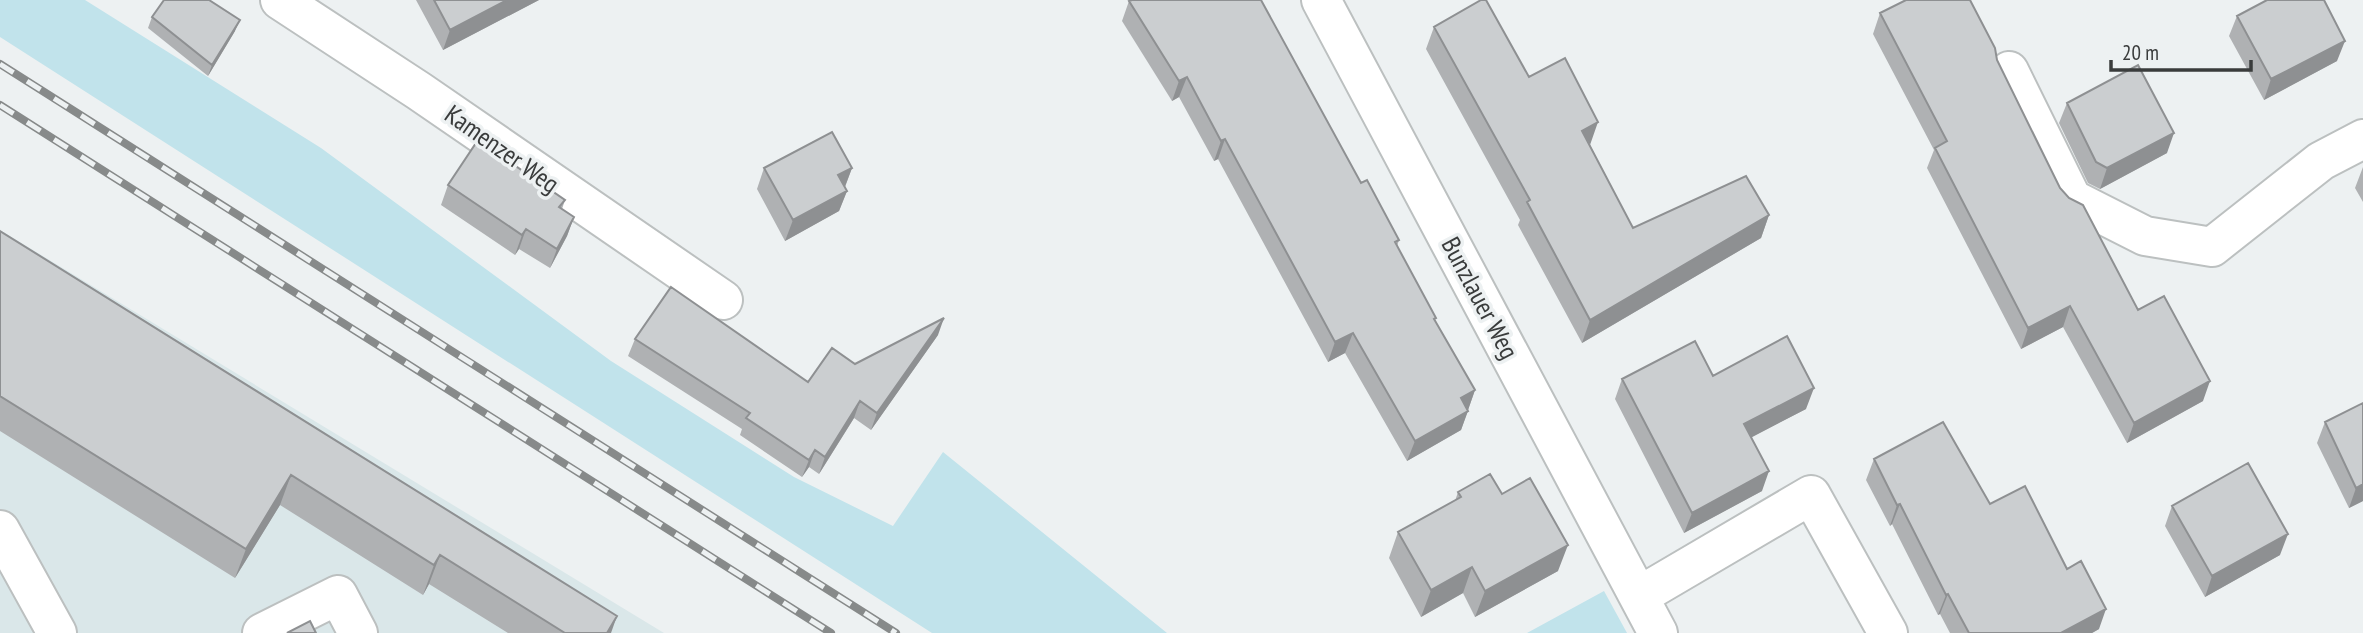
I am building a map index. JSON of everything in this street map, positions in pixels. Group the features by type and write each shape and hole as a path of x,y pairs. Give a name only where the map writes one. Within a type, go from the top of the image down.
{"street":[{"name":"Kamenzer Weg","path":"280,0 419,91 723,300"},
{"name":"Bunzlauer Weg","path":"1330,3 1658,633"},
{"path":"2009,71 2072,198 2145,236 2212,247 2321,161 2363,139"},
{"path":"1639,596 1811,495 1888,633"},
{"path":"0,530 57,633"},
{"path":"262,633 338,595 358,633"}],"shaded area":[{"path":"0,0 85,0 321,148 611,361 794,477 893,526 943,452 1167,633 932,633 0,37"},
{"path":"0,230 664,633 0,633"},
{"path":"1604,591 1627,633 1527,633"}],"building":[{"path":"164,0 209,0 240,20 212,65 152,17"},
{"path":"434,0 507,0 450,30"},
{"path":"1261,0 1361,183 1367,180 1399,240 1395,242 1436,318 1434,319 1475,390 1461,398 1468,411 1415,441 1353,333 1335,342 1225,139 1221,141 1187,77 1179,81 1129,1"},
{"path":"1481,0 1486,0 1529,77 1565,58 1598,122 1582,131 1633,228 1746,176 1769,215 1590,320 1527,202 1530,200 1434,27"},
{"path":"1906,0 1970,0 2060,188 2069,198 2083,205 2138,310 2164,296 2210,381 2134,423 2070,306 2028,328 1935,148 1947,141 1880,13"},
{"path":"2267,0 2324,0 2345,41 2271,79 2237,16"},
{"path":"2138,65 2174,133 2107,168 2096,162 2067,103"},
{"path":"832,132 852,168 838,175 847,191 793,220 764,168"},
{"path":"478,140 565,200 559,207 574,217 557,249 526,229 522,235 448,185"},
{"path":"0,231 617,616 607,633 565,633 440,555 434,565 291,475 246,549 0,396"},
{"path":"671,287 808,382 832,348 855,364 944,318 877,413 860,401 825,457 815,450 809,460 746,418 750,413 635,339"},
{"path":"1787,336 1814,388 1744,424 1769,471 1692,513 1622,379 1695,341 1713,376"},
{"path":"2363,403 2363,484 2356,488 2325,422"},
{"path":"1943,422 1990,504 2025,486 2067,569 2081,561 2106,609 2061,633 1969,633 1874,459"},
{"path":"2248,463 2288,534 2212,576 2172,506"},
{"path":"1490,474 1502,494 1530,478 1568,545 1485,591 1472,567 1431,590 1398,532 1461,497 1458,492"},
{"path":"310,621 316,633 287,633"}],"railway":[{"path":"0,64 896,633"},
{"path":"0,105 831,633"}]}
